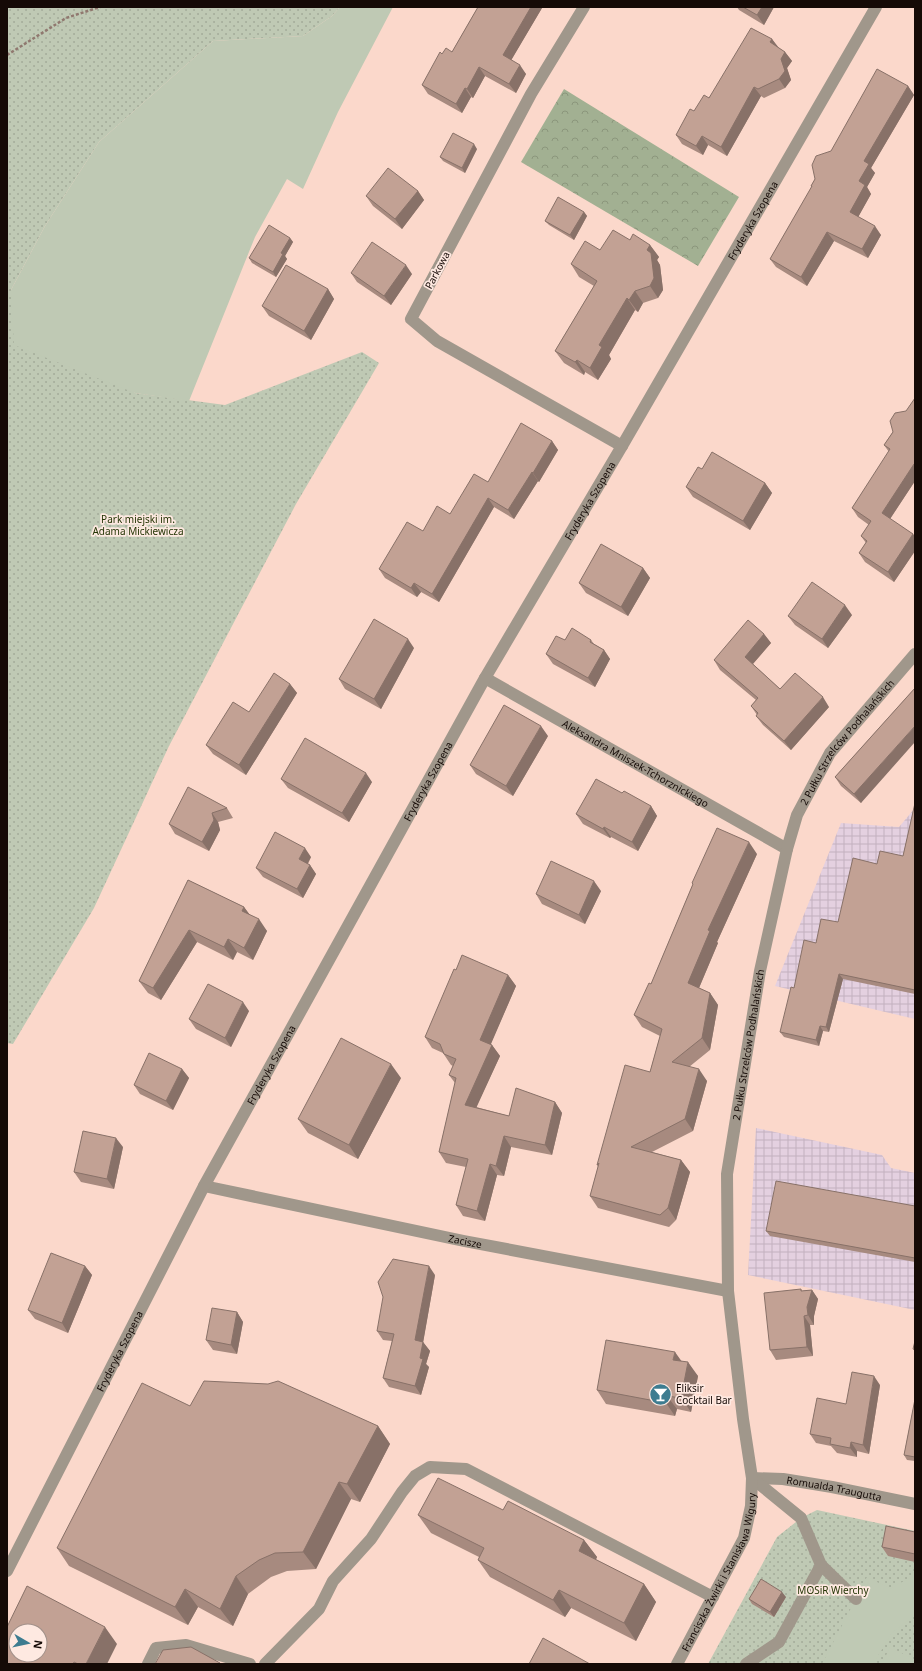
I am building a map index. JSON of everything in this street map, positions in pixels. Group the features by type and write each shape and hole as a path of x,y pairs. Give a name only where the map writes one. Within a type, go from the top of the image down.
{"street":[{"name":"Parkowa","path":"584,7 531,94 411,320 436,341 622,446"},
{"name":"Fryderyka Szopena","path":"7,1572 204,1186 485,678 622,446 876,7"},
{"name":"2 Pułku Strzelców Podhalańskich","path":"752,1478 743,1419 728,1291 727,1174 760,970 787,849 798,815 830,753 915,654"},
{"name":"Aleksandra Mniszek-Tchorznickiego","path":"485,678 787,849"},
{"name":"Zacisze","path":"204,1186 464,1241 728,1291"},
{"path":"265,1664 319,1609 333,1581 371,1539 402,1492 415,1476 430,1467 466,1469 713,1597"},
{"name":"Romualda Traugutta","path":"752,1478 783,1479 915,1504"},
{"path":"752,1478 801,1518 821,1565 856,1599"},
{"name":"Franciszka Żwirki i Stanisława Wigury","path":"677,1664 744,1538 751,1506 752,1478"},
{"path":"746,1664 779,1642 821,1565"},
{"path":"148,1664 156,1648 186,1646 250,1664"}],"path":[{"path":"7,55 66,18 100,7"}],"shaded area":[{"path":"915,808 915,1019 775,986 841,823 899,827"},
{"path":"756,1128 882,1155 891,1168 915,1173 915,1310 748,1275"}],"green space":[{"name":"Park miejski im. Adama Mickiewicza","path":"7,7 340,7 332,16 303,36 213,41 99,142 45,226 11,290 135,393 225,405 362,352 379,363 296,504 169,746 94,908 13,1044 7,1043"},
{"path":"340,7 393,7 338,112 303,189 287,179 255,237 189,401 135,393 14,345 11,290 45,226 99,142 213,41 303,36 332,16"},
{"path":"564,89 739,197 698,266 521,162"},
{"name":"MOSiR Wierchy","path":"817,1510 915,1531 915,1664 708,1664 777,1537 801,1518"},
{"path":"915,1576 915,1615 892,1633 873,1664 822,1664 867,1577 891,1589"},
{"path":"890,1647 915,1660 915,1664 882,1664"}],"building":[{"path":"478,7 531,7 503,55 520,65 509,84 479,67 467,89 465,88 456,104 422,85 440,52 442,54 446,48 452,52"},
{"path":"743,7 762,7 757,15"},
{"path":"751,28 772,39 770,42 785,52 781,59 785,71 779,79 758,89 754,87 721,147 702,136 696,146 676,135 690,109 694,111 704,95 709,98"},
{"path":"877,69 908,86 864,161 869,164 859,181 865,185 850,212 875,226 862,249 827,232 801,277 770,259 812,186 815,179 812,165 816,156 831,151"},
{"path":"453,133 474,144 462,168 440,157"},
{"path":"388,168 418,191 395,219 366,196"},
{"path":"558,197 584,212 570,235 545,221"},
{"path":"269,225 290,238 281,253 283,254 273,272 249,258"},
{"path":"613,230 630,240 633,234 650,245 647,250 651,253 654,278 650,286 635,291 629,300 627,298 599,345 602,347 590,368 577,360 575,362 555,351 597,281 571,264 585,241 600,250"},
{"path":"372,242 406,265 384,296 351,273"},
{"path":"286,265 328,289 304,331 262,306"},
{"path":"915,398 915,465 914,464 882,513 913,534 888,572 859,553 867,541 861,536 871,521 852,508 890,449 884,445 893,432 890,421 895,413 906,411"},
{"path":"521,423 552,441 508,510 488,498 432,594 414,583 411,588 379,569 407,522 423,531 437,506 450,514 474,474 488,482"},
{"path":"712,452 765,483 743,521 686,487 698,467 702,469"},
{"path":"601,544 643,568 621,607 579,583"},
{"path":"812,582 845,605 822,639 788,616"},
{"path":"374,619 408,639 374,699 339,679"},
{"path":"748,620 764,634 745,657 780,689 795,673 823,697 784,741 756,716 758,713 751,706 758,698 714,660"},
{"path":"572,628 591,640 590,642 604,650 588,678 546,654 556,636 565,640"},
{"path":"274,673 290,684 239,765 206,745 233,702 249,712"},
{"path":"915,688 915,726 854,794 835,777"},
{"path":"504,705 541,726 506,786 470,765"},
{"path":"305,738 366,773 342,813 281,779"},
{"path":"596,779 622,793 624,791 651,806 632,842 604,827 603,829 576,814"},
{"path":"188,787 227,808 212,813 214,820 202,842 169,824"},
{"path":"915,803 915,990 839,974 826,1027 820,1026 816,1040 780,1032 791,987 794,988 804,940 816,943 821,919 838,922 853,858 877,864 880,851 903,856"},
{"path":"717,828 749,842 708,930 710,931 688,983 710,993 702,1038 672,1062 699,1069 685,1119 631,1147 681,1160 668,1208 660,1215 590,1196 599,1163 597,1165 625,1065 650,1072 662,1029 634,1015 649,983 651,984 693,884 692,883"},
{"path":"275,832 305,848 299,859 310,865 297,889 256,868"},
{"path":"551,861 594,881 579,915 536,894"},
{"path":"188,880 244,907 242,911 259,919 244,948 228,939 224,947 189,930 153,988 139,981"},
{"path":"462,955 508,975 480,1040 492,1045 465,1105 509,1116 516,1088 555,1102 545,1145 504,1136 496,1166 490,1164 477,1211 456,1205 468,1159 439,1152 456,1078 449,1075 456,1059 444,1054 440,1044 425,1037 454,969 456,970"},
{"path":"208,984 243,1002 225,1038 189,1019"},
{"path":"341,1038 391,1064 349,1145 298,1119"},
{"path":"149,1053 182,1069 166,1101 134,1085"},
{"path":"83,1131 116,1138 107,1179 74,1172"},
{"path":"776,1181 915,1206 915,1258 766,1231"},
{"path":"51,1253 85,1266 62,1323 28,1310"},
{"path":"393,1259 429,1266 415,1340 423,1342 420,1358 423,1359 415,1386 383,1378 394,1334 377,1331 383,1297 378,1282"},
{"path":"801,1289 801,1291 812,1290 807,1307 808,1315 804,1316 807,1347 770,1350 764,1293"},
{"path":"212,1308 237,1312 231,1345 206,1340"},
{"path":"606,1340 675,1352 673,1360 688,1362 681,1398 667,1396 666,1403 597,1390"},
{"path":"852,1372 874,1376 863,1445 851,1442 850,1448 830,1444 831,1438 810,1434 817,1398 846,1404"},
{"path":"204,1381 268,1384 278,1381 378,1426 347,1484 339,1482 303,1552 275,1553 259,1560 236,1576 220,1609 185,1589 175,1607 57,1548 142,1383 190,1406"},
{"path":"915,1399 915,1457 904,1455"},
{"path":"438,1478 503,1510 508,1501 584,1540 579,1551 644,1584 624,1623 559,1590 553,1600 478,1560 484,1548 418,1515"},
{"path":"886,1526 915,1532 915,1554 882,1547"},
{"path":"761,1579 782,1592 770,1612 749,1599"},
{"path":"27,1586 105,1627 86,1664 78,1664 74,1662 73,1664 7,1664 8,1625 8,1663 48,1663 48,1623 9,1623"},
{"path":"543,1638 590,1664 529,1664"},
{"path":"191,1647 220,1664 155,1664 163,1650"}],"place":[{"name":"Eliksir Cocktail Bar","path":"661,1394"}]}
